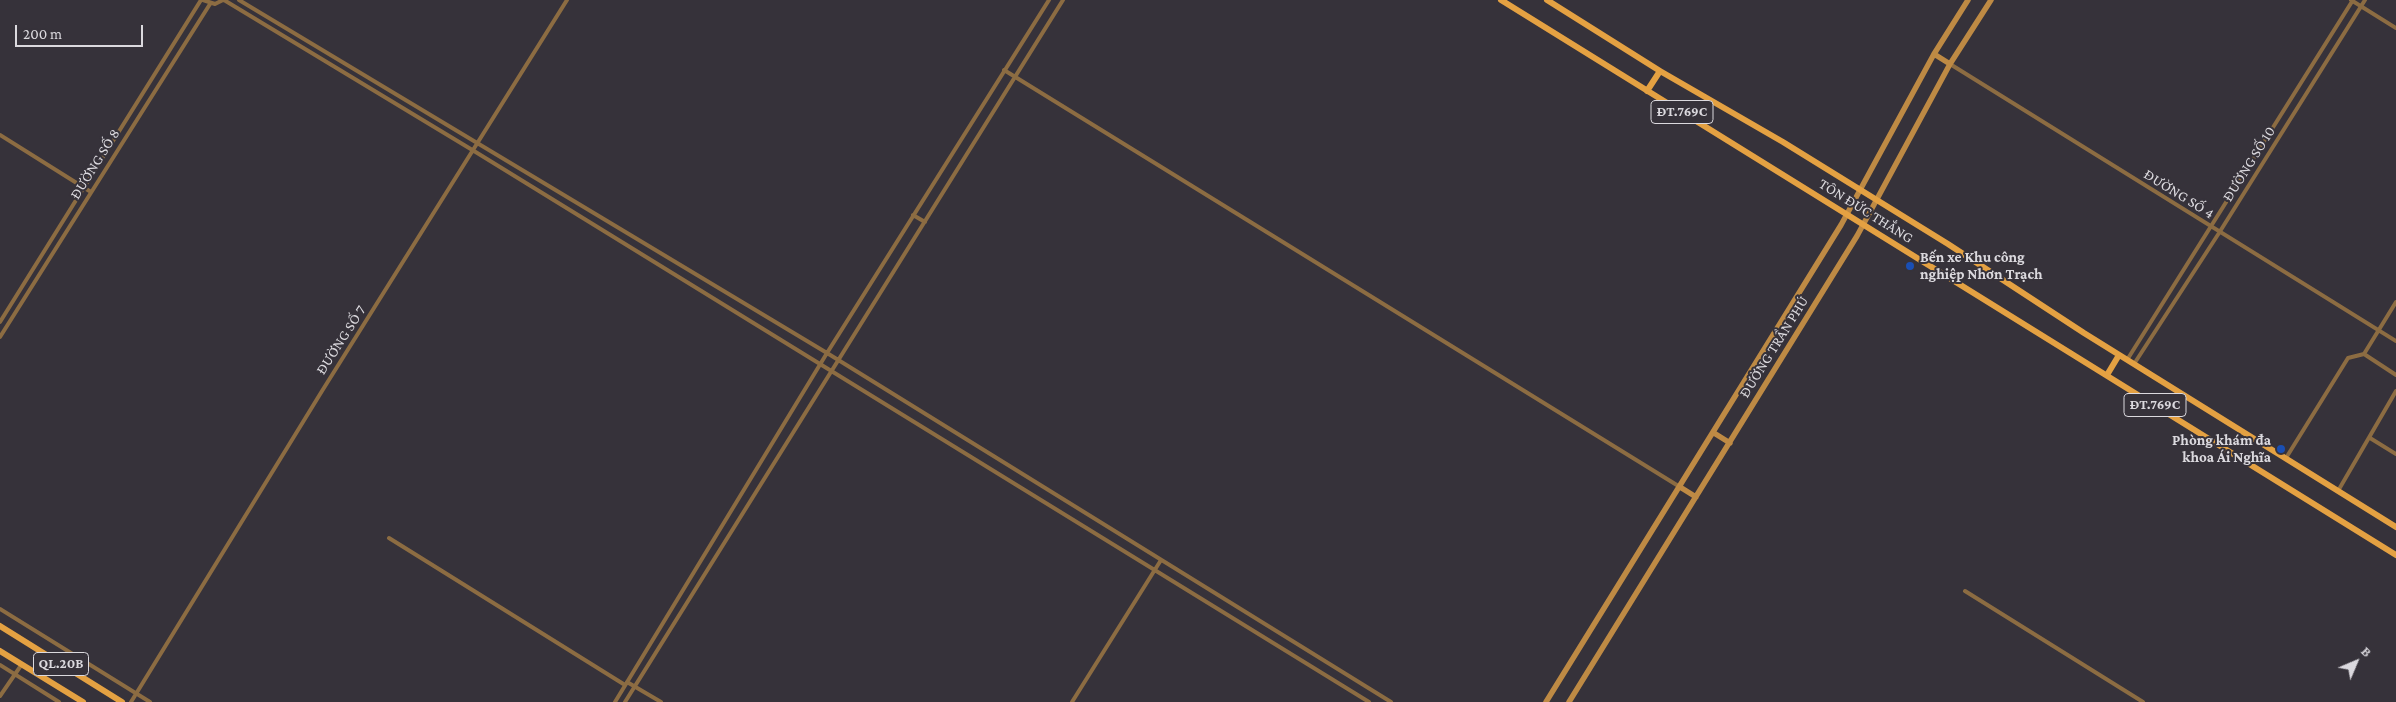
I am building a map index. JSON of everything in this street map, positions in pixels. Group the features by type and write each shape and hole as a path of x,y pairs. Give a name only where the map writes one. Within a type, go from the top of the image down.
{"main road":[{"name":"TÔN ĐỨC THẮNG","path":"1501,0 2396,555"},
{"name":"TÔN ĐỨC THẮNG","path":"1547,0 1660,71 1783,142 1862,191 2126,360 2396,527"},
{"name":"ĐƯỜNG TRẦN PHÚ","path":"1546,702 1862,191 1934,54 1968,0"},
{"name":"ĐƯỜNG TRẦN PHÚ","path":"1569,702 1864,225 1950,64 1991,0"},
{"path":"1934,54 1950,64"},
{"path":"1647,91 1660,71"},
{"path":"2107,375 2119,355"},
{"path":"1714,433 1730,443"},
{"path":"1680,487 1696,497"},
{"name":"QL.20B","path":"0,626 122,702"},
{"name":"QL.20B","path":"0,650 83,702"}],"street":[{"path":"202,0 210,4 223,0 832,370 1369,702"},
{"name":"ĐƯỜNG SỐ 8","path":"0,322 202,0"},
{"path":"239,0 838,360 1391,702"},
{"name":"ĐƯỜNG SỐ 7","path":"131,702 322,391 567,0"},
{"path":"615,702 827,354 1049,0"},
{"path":"625,702 1063,0"},
{"path":"2352,0 2396,28"},
{"name":"ĐƯỜNG SỐ 10","path":"2126,360 2211,228 2352,0"},
{"name":"ĐƯỜNG SỐ 10","path":"2134,364 2219,233 2365,0"},
{"name":"ĐƯỜNG SỐ 8","path":"0,337 210,4"},
{"name":"ĐƯỜNG SỐ 4","path":"1950,64 2219,233 2396,341"},
{"path":"1004,70 1680,487"},
{"path":"0,135 91,192"},
{"path":"913,215 924,222"},
{"path":"2364,354 2396,302"},
{"path":"2286,458 2344,362 2352,356 2364,354 2396,375"},
{"path":"2338,491 2396,391"},
{"path":"2370,438 2396,454"},
{"path":"998,473 1003,463"},
{"path":"389,538 626,683 635,686 661,702"},
{"path":"1072,702 1161,560"},
{"path":"1966,591 2143,702"},
{"path":"0,608 150,702"},
{"path":"0,696 22,664"},
{"path":"0,665 59,702"},
{"path":"1334,681 1340,670"}],"place":[{"name":"Bến xe Khu công nghiệp Nhơn Trạch","path":"1910,266"},
{"name":"Phòng khám đa khoa Ái Nghĩa","path":"2281,449"}]}
